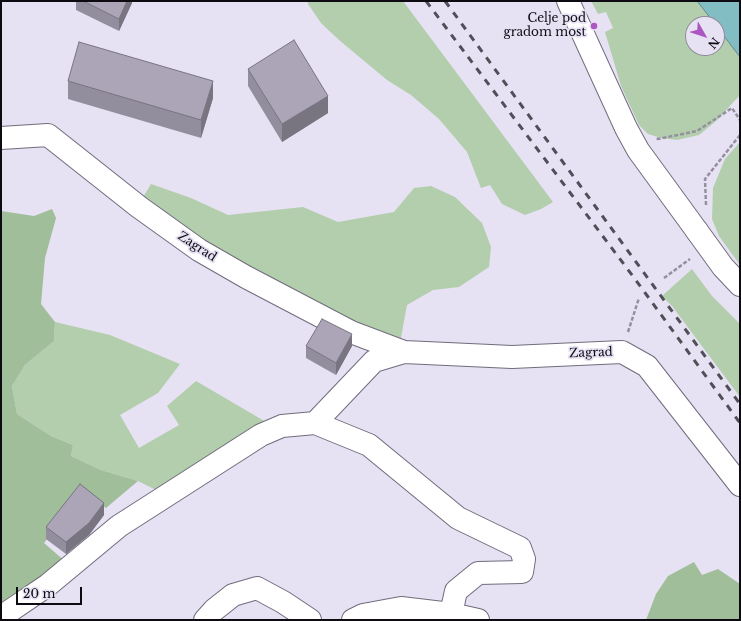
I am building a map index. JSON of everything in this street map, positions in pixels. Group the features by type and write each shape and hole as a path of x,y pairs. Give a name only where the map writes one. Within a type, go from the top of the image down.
{"street":[{"path":"568,1 626,128 638,150 723,267 740,284"},
{"name":"Zagrad","path":"1,138 48,135 139,207 199,250 253,281 351,332 404,352"},
{"name":"Zagrad","path":"315,423 374,360 404,352 512,357 622,352 648,366 740,485"},
{"path":"1,617 48,585 119,526 261,435 282,426 315,423 370,445 458,518 520,548 524,559 522,572 478,574 456,590 451,614"},
{"path":"205,620 214,610 233,595 257,588 283,602 310,620"},
{"path":"353,620 363,615 401,608 451,614 478,620"}],"path":[{"path":"654,132 658,139 697,131 732,108 740,120"},
{"path":"706,208 705,179 740,135"},
{"path":"664,278 703,238"},
{"path":"622,352 639,298"}],"shaded area":[{"path":"308,1 403,1 553,202 541,209 525,215 502,204 490,185 481,188 467,152 439,119 411,95 387,80 339,40 321,23 308,4"},
{"path":"591,1 697,1 709,16 685,16 685,56 725,56 725,37 740,57 740,95 716,121 699,135 677,140 661,138 648,134 639,125 621,86 605,32 613,28 606,12 598,14"},
{"path":"697,1 740,1 740,57 725,37 725,16 709,16"},
{"path":"740,142 740,265 719,236 712,219 713,188 725,159"},
{"path":"151,184 191,198 228,215 303,207 338,222 394,212 414,188 431,186 455,197 482,223 491,247 489,267 459,287 433,290 407,305 400,343 295,301 142,199"},
{"path":"52,209 56,218 45,258 41,304 55,322 54,341 25,365 12,386 17,414 51,436 73,445 71,456 101,470 138,481 106,508 85,493 44,543 66,562 1,610 1,211 34,216"},
{"path":"692,269 712,296 740,324 740,397 672,306 662,296"},
{"path":"55,322 110,335 180,364 158,393 120,415 139,448 179,425 167,406 196,381 266,422 156,490 138,481 101,470 71,456 73,445 51,436 17,414 12,386 25,365 54,341"},
{"path":"694,562 702,575 718,569 740,584 740,620 646,620 656,594 668,576"}],"building":[{"path":"83,1 127,1 119,19"},
{"path":"294,40 328,96 282,124 248,69"},
{"path":"79,42 213,81 201,120 68,81"},
{"path":"322,319 352,334 336,363 306,346"},
{"path":"80,484 104,503 89,523 66,542 46,527"}],"railway":[{"path":"426,1 635,279 740,423"},
{"path":"445,1 740,404"}],"place":[{"name":"Celje pod gradom most","path":"594,26"}]}
